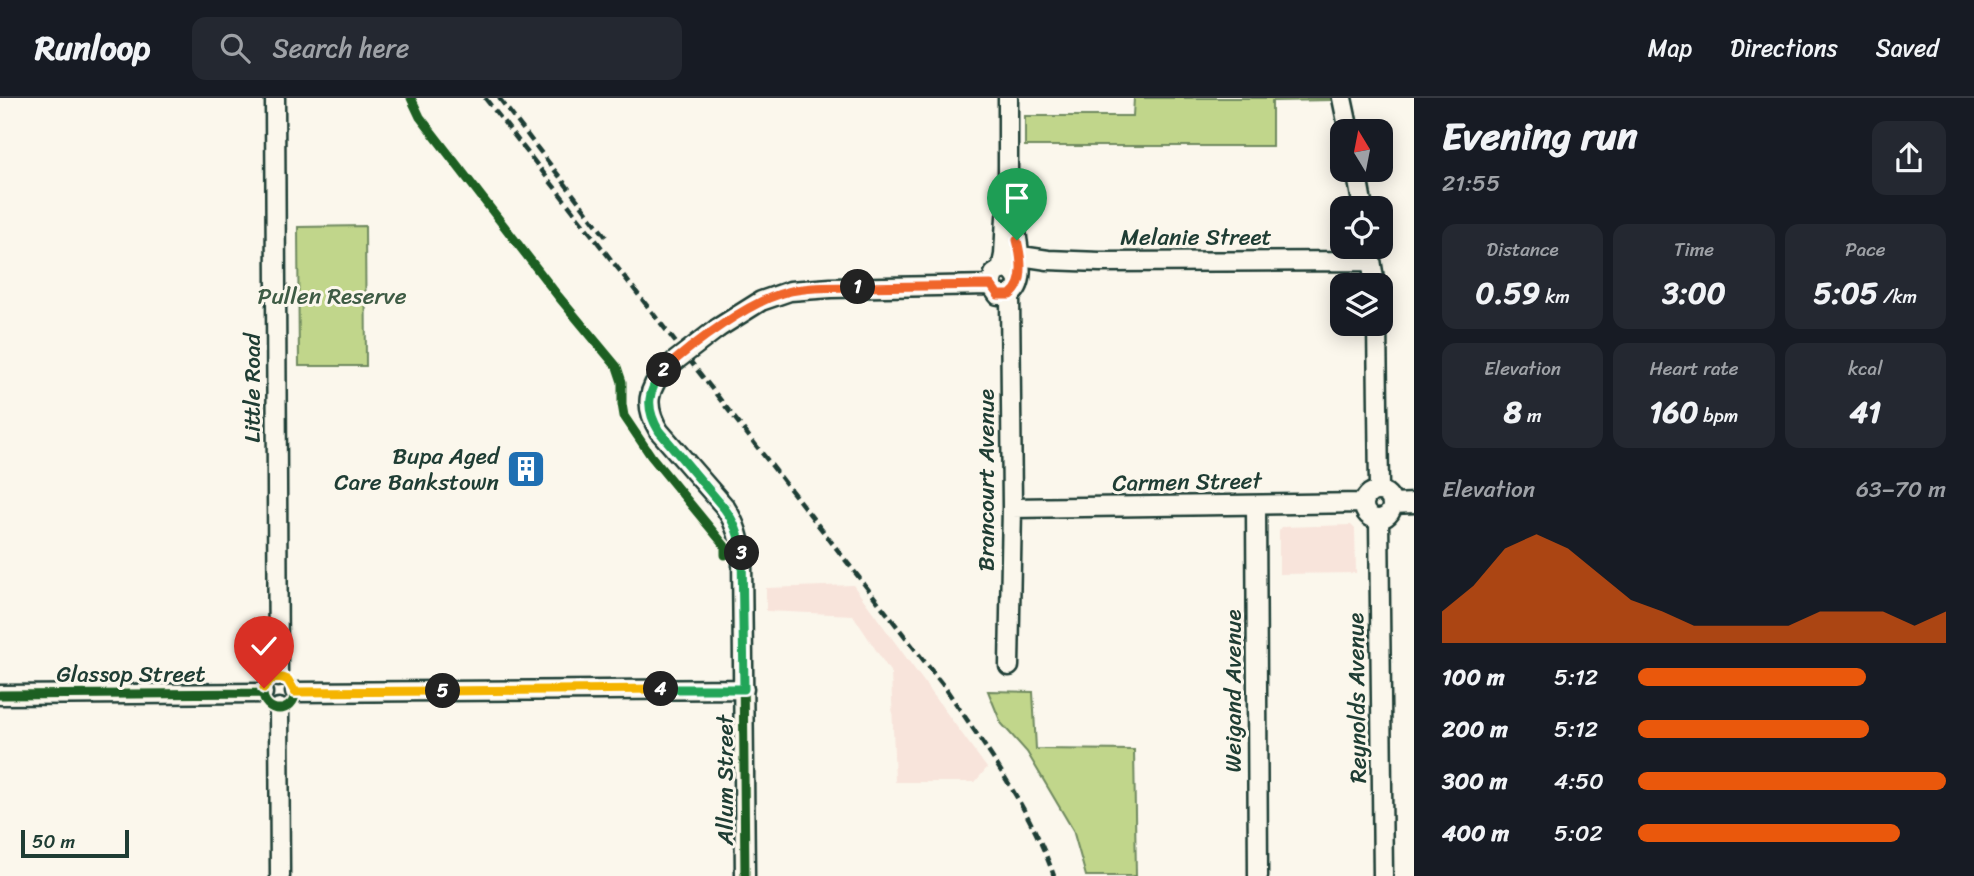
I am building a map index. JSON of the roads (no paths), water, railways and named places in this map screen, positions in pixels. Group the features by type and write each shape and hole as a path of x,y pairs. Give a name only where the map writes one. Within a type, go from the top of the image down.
{"street":[{"name":"Little Road","path":"275,98 278,677"},
{"name":"Brancourt Avenue","path":"996,277 1004,255 1009,176 1008,98"},
{"path":"1342,98 1346,119"},
{"name":"Brancourt Avenue","path":"1009,176 1021,256 1021,269 1014,288 1009,666"},
{"name":"Melanie Street","path":"1021,256 1100,262 1330,255"},
{"path":"1010,270 1017,276 1014,288 998,295 996,277 1010,270"},
{"name":"Allum Street","path":"745,876 740,539 734,521 652,420 649,397 653,387 666,368 718,328 761,301 790,291 996,277"},
{"path":"1377,336 1379,490"},
{"path":"1379,490 1390,496 1393,504 1388,516 1379,519 1368,515 1364,503 1371,492 1379,490"},
{"name":"Carmen Street","path":"1012,508 1364,503"},
{"path":"1393,504 1414,503"},
{"name":"Weigand Avenue","path":"1256,506 1258,876"},
{"name":"Reynolds Avenue","path":"1379,519 1383,876"},
{"path":"278,677 288,680 295,692 292,702 284,708 270,706 263,693 266,684 278,677"},
{"path":"295,692 744,689"},
{"name":"Glassop Street","path":"0,695 263,693"},
{"path":"279,708 280,876"}],"railway":[{"path":"485,98 946,689 1020,803 1054,876"},
{"path":"499,98 606,237"}],"place":[{"name":"Bupa Aged Care Bankstown","path":"526,469"}],"park label":[{"name":"Pullen Reserve","path":"332,296"}]}
